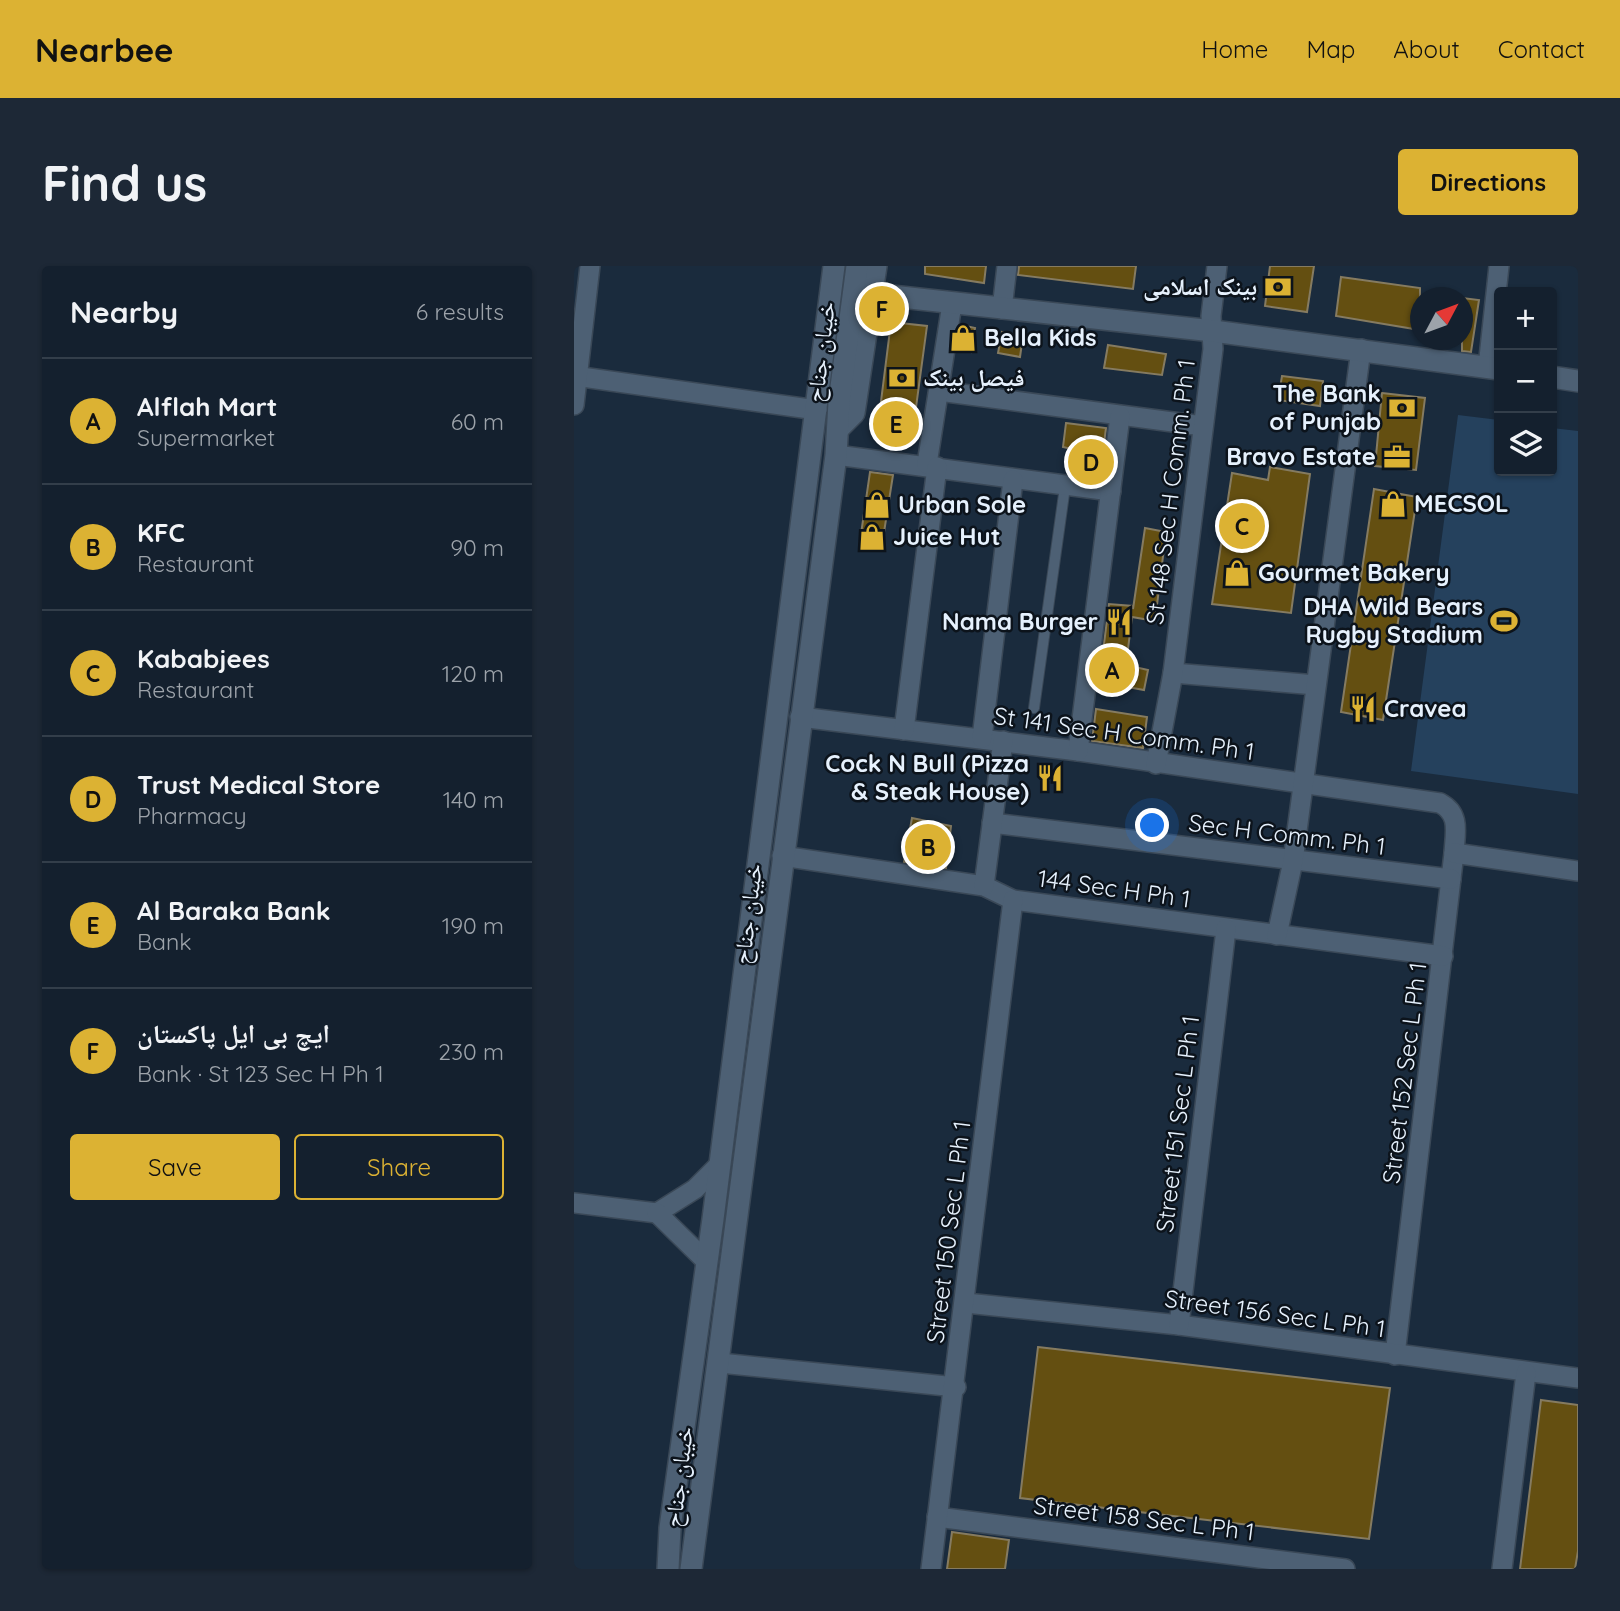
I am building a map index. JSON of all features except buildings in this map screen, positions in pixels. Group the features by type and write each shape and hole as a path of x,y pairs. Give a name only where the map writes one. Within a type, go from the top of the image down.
{"main road":[{"name":"خیبان جناح","path":"668,1569 670,1528 720,1164 834,266"},
{"name":"خیبان جناح","path":"691,1569 698,1537 782,856 836,454 839,402 857,266"},
{"path":"839,428 854,413 876,266"},
{"path":"873,294 1213,331 1494,368"},
{"path":"1557,378 1578,381"},
{"path":"655,1569 670,1528"},
{"path":"698,1537 699,1569"}],"street":[{"path":"574,405 590,266"},
{"path":"1002,309 1007,266"},
{"name":"St 148 Sec H Comm. Ph 1","path":"1156,764 1174,673 1213,349 1217,266"},
{"path":"1495,350 1499,266"},
{"path":"904,730 939,391 952,304"},
{"path":"1277,935 1293,861 1361,349"},
{"path":"576,377 817,410"},
{"path":"939,391 1203,426"},
{"path":"1078,751 1120,416"},
{"path":"836,454 932,466 1065,488 1111,491"},
{"path":"982,738 1013,480"},
{"path":"1174,673 1316,685"},
{"name":"St 141 Sec H Comm. Ph 1","path":"800,717 982,738 1440,803"},
{"path":"984,886 1003,741"},
{"name":"Street 152 Sec L Ph 1","path":"1395,1355 1454,853 1456,817 1450,808 1440,803"},
{"name":"Sec H Comm. Ph 1","path":"992,823 1451,879"},
{"path":"1454,853 1578,871"},
{"name":"144 Sec H Ph 1","path":"782,856 984,886 1013,900 1443,956"},
{"name":"Street 150 Sec L Ph 1","path":"931,1569 956,1387 1013,900"},
{"name":"Street 151 Sec L Ph 1","path":"1179,1325 1226,929"},
{"path":"657,1213 695,1189 720,1164"},
{"path":"574,1203 657,1213 707,1262"},
{"name":"Street 156 Sec L Ph 1","path":"966,1303 1179,1325 1578,1378"},
{"path":"720,1363 956,1387"},
{"path":"1502,1569 1526,1373"},
{"name":"Street 158 Sec L Ph 1","path":"937,1517 1345,1569"}],"lane":[{"path":"1034,708 1065,488"}],"shaded area":[{"name":"DHA Wild Bears Rugby Stadium","path":"1458,415 1494,419 1494,476 1557,476 1557,429 1578,431 1578,794 1411,771"}],"place":[{"name":"بینک اسلامی","path":"1278,287"},
{"name":"ایچ بی ایل پاکستان","path":"882,309"},
{"name":"Bella Kids","path":"963,338"},
{"name":"فیصل بینک","path":"902,378"},
{"name":"The Bank of Punjab","path":"1402,408"},
{"name":"Al Baraka Bank","path":"896,424"},
{"name":"Bravo Estate","path":"1397,457"},
{"name":"Trust Medical Store","path":"1091,462"},
{"name":"MECSOL","path":"1393,504"},
{"name":"Urban Sole","path":"877,505"},
{"name":"Kababjees","path":"1242,526"},
{"name":"Juice Hut","path":"872,537"},
{"name":"Gourmet Bakery","path":"1237,573"},
{"name":"DHA Wild Bears Rugby Stadium","path":"1504,621"},
{"name":"Nama Burger","path":"1119,622"},
{"name":"Alflah Mart","path":"1112,670"},
{"name":"Cravea","path":"1363,709"},
{"name":"Cock N Bull (Pizza & Steak House)","path":"1050,778"},
{"name":"KFC","path":"928,847"}]}
